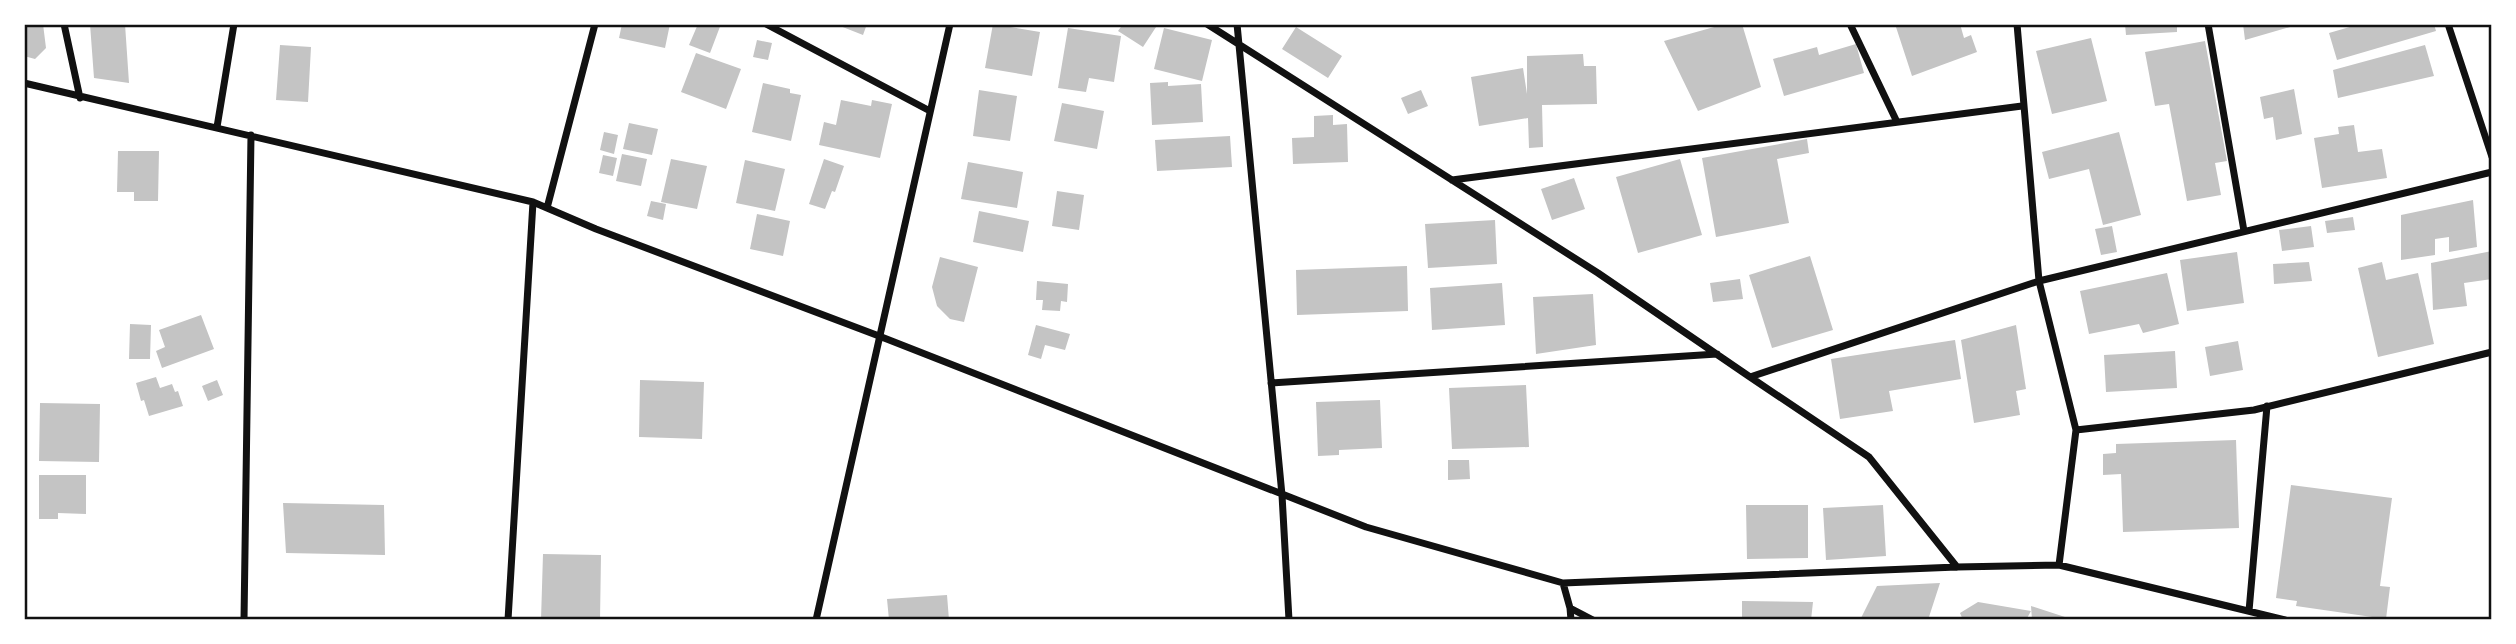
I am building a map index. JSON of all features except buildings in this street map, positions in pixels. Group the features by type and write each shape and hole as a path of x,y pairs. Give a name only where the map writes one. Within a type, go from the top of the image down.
{"street":[{"path":"64,24 80,98"},
{"path":"217,127 234,24"},
{"path":"547,208 595,24"},
{"path":"766,24 930,111"},
{"path":"816,620 950,24"},
{"path":"1207,24 1598,273 1869,457 1957,567"},
{"path":"1237,24 1282,495 1289,620"},
{"path":"1850,24 1898,122"},
{"path":"2017,24 2039,281 2076,430 2059,565"},
{"path":"2208,24 2244,231"},
{"path":"2448,24 2491,157"},
{"path":"24,83 533,202 1366,527 1563,583 2059,565 2286,620"},
{"path":"1452,180 2022,106"},
{"path":"244,620 251,135"},
{"path":"1750,377 2039,281 2491,173"},
{"path":"508,620 533,202"},
{"path":"2076,430 2254,410 2491,352"},
{"path":"1271,383 1717,354"},
{"path":"2249,611 2267,406"},
{"path":"1563,583 1571,620"},
{"path":"1570,608 1593,620"}]}
